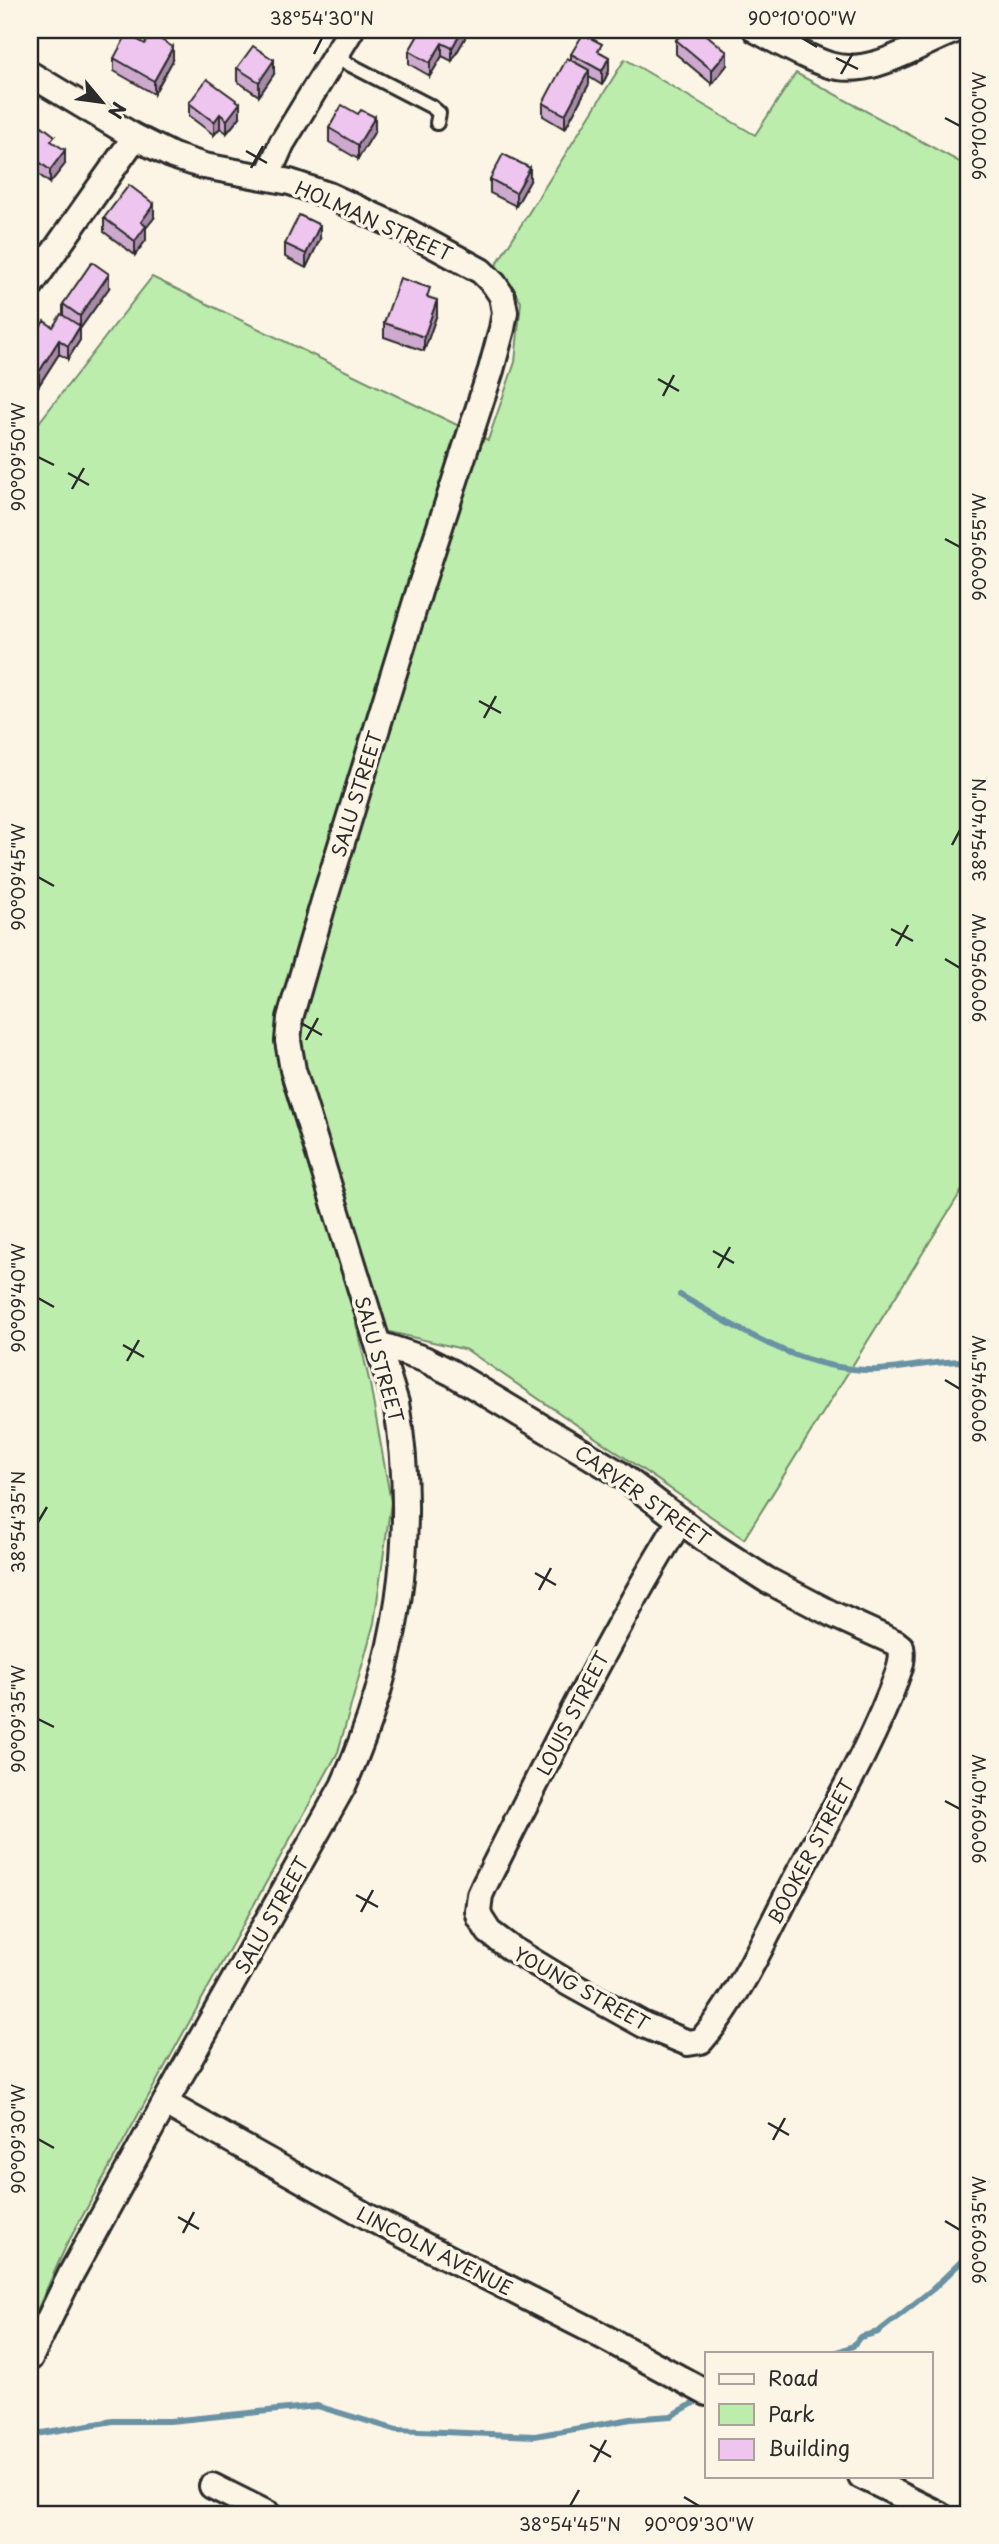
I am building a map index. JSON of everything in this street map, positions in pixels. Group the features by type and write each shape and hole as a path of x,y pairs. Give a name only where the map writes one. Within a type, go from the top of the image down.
{"street":[{"path":"267,177 282,143 351,30"},
{"path":"756,30 818,61 843,68 881,62 956,30"},
{"name":"HOLMAN STREET","path":"30,74 135,137 173,156 204,166 290,182 328,195 459,257 481,271 494,284 502,296 505,312"},
{"path":"30,286 135,137"},
{"name":"SALU STREET","path":"30,2358 71,2274 343,1786 363,1741 379,1693 398,1610 404,1555 406,1503 402,1441 396,1403 293,1070 288,1041 290,1018 421,585 491,370 505,312"},
{"name":"CARVER STREET","path":"378,1344 424,1359 452,1373 618,1473 714,1546 767,1580 832,1614 897,1643 902,1653"},
{"name":"LOUIS STREET","path":"478,1911 485,1884 577,1702 634,1595 680,1521"},
{"name":"BOOKER STREET","path":"701,2042 716,2024 741,1982 854,1769 888,1699 902,1653"},
{"name":"YOUNG STREET","path":"478,1911 489,1932 570,1984 678,2040 688,2043 701,2042"},
{"name":"LINCOLN AVENUE","path":"165,2103 352,2208 591,2330 705,2392"},
{"path":"865,2478 939,2514"},
{"path":"212,2486 268,2514"}],"lane":[{"path":"335,57 432,107 439,113 437,123"}],"green space":[{"path":"625,59 755,135 796,73 969,167 969,1179 744,1539 467,1350 356,1324 370,1384 391,1502 374,1623 338,1752 66,2246 30,2326 30,434 152,277 488,440 515,362 521,302 496,265"}],"building":[{"path":"421,30 462,30 452,48 442,43 430,63 409,51"},
{"path":"685,30 701,30 727,52 712,70 676,40"},
{"path":"127,34 145,44 151,34 173,47 154,81 114,58"},
{"path":"583,34 602,44 598,51 609,57 602,71 571,54"},
{"path":"253,46 274,60 259,82 237,68"},
{"path":"567,58 589,70 565,115 543,103"},
{"path":"207,79 240,103 227,120 220,114 214,122 189,103"},
{"path":"342,105 358,114 361,110 375,117 358,145 329,128"},
{"path":"42,126 55,136 51,141 65,150 50,170 30,155 30,144"},
{"path":"503,154 530,168 516,193 490,179"},
{"path":"129,185 154,204 141,222 146,226 135,241 104,218"},
{"path":"299,215 320,225 306,254 285,244"},
{"path":"92,262 109,274 80,316 63,304"},
{"path":"400,278 430,288 427,297 437,300 424,337 384,323"},
{"path":"61,314 80,326 68,346 59,340 39,372 30,366 30,343 44,321 53,327"}],"waterway":[{"path":"680,1295 775,1347 825,1364 878,1370 969,1361"},
{"path":"838,2352 853,2346 860,2337 878,2332 933,2289 969,2254"},
{"path":"30,2435 113,2421 170,2421 317,2406 397,2430 535,2436 631,2419 671,2416 701,2399"}]}
